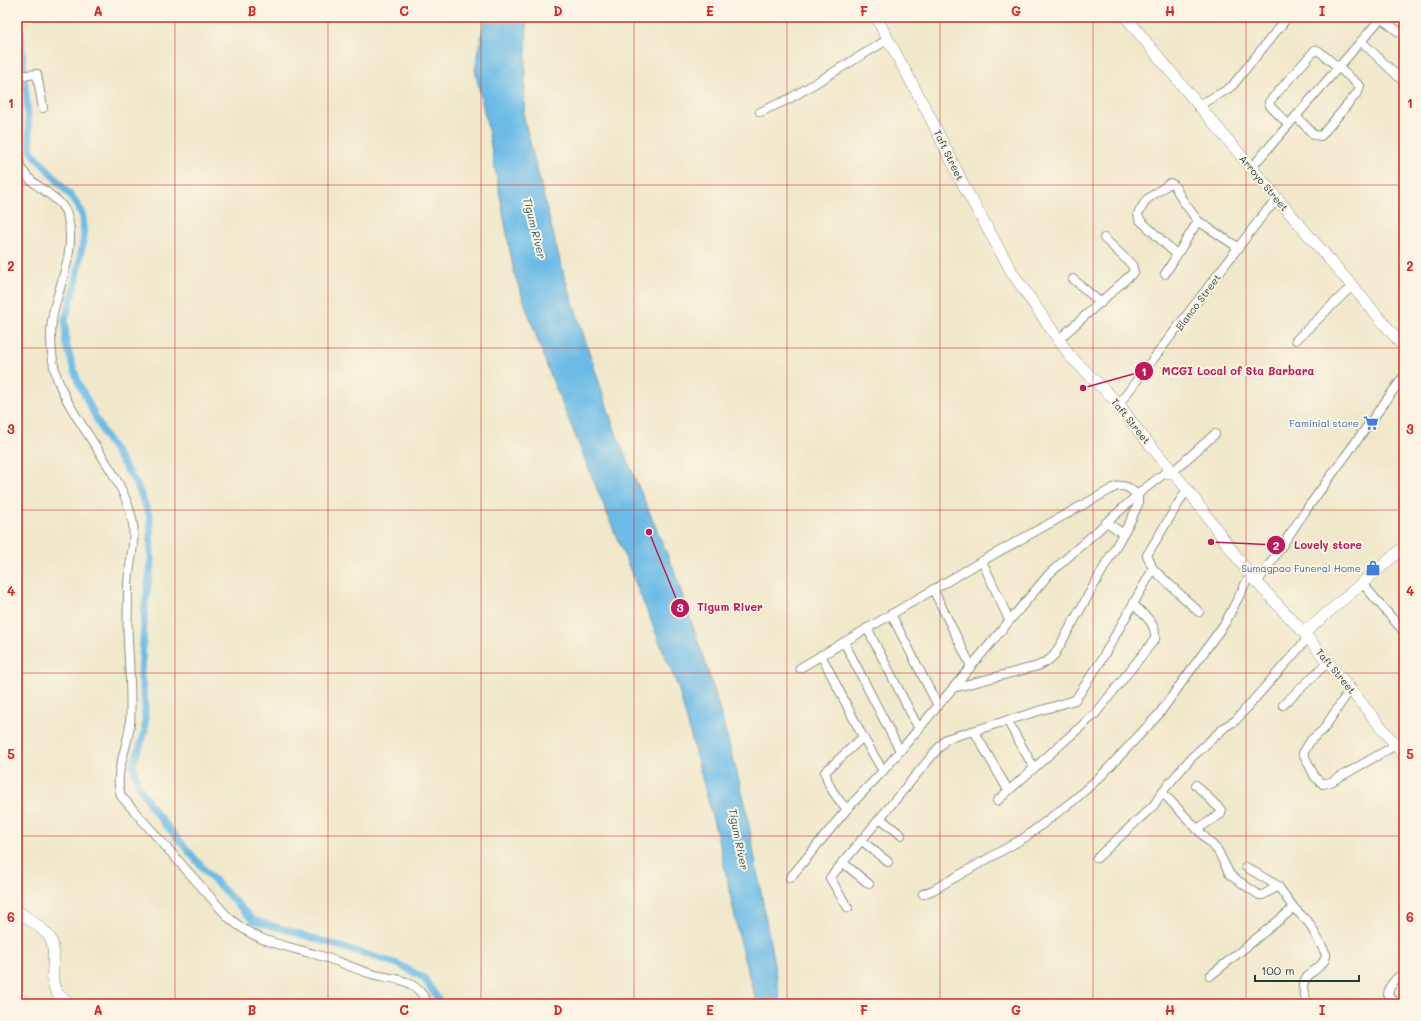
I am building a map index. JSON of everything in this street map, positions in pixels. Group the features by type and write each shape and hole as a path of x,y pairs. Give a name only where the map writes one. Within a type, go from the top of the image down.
{"main road":[{"name":"Taft Street","path":"876,17 887,40 928,113 965,188 1013,274 1058,340 1070,356 1119,404 1136,428 1187,489 1254,580 1306,635 1351,688 1404,755"},
{"name":"Arroyo Street","path":"1126,17 1198,107 1252,167 1278,200 1404,347"},
{"path":"1306,635 1362,582 1404,547"},
{"path":"17,910 50,938 54,949 53,980 55,987 58,993 70,1004"}],"street":[{"path":"1252,167 1382,17 1404,36"},
{"path":"1198,107 1208,98 1224,93 1232,86 1287,18"},
{"path":"760,112 789,99 887,40"},
{"path":"1361,41 1404,82"},
{"path":"1288,124 1270,106 1270,98 1315,50 1319,50 1337,68 1360,86 1360,89 1321,136 1314,135 1296,116"},
{"path":"19,76 30,74 38,75 43,108"},
{"path":"17,140 19,167 35,184 62,205 68,217 70,231 69,250 64,275 55,306 51,336 57,377 82,425 113,475 128,506 133,526 134,538 128,584 130,726 117,786 121,796 228,917 240,928 252,935 314,954 374,975 410,983 423,994 428,1004"},
{"path":"1176,254 1139,219 1139,209 1146,200 1170,183 1174,185 1183,201 1198,221 1239,248"},
{"name":"Blanco Street","path":"1119,404 1266,211 1278,200"},
{"path":"1165,274 1176,254 1198,221"},
{"path":"1058,340 1134,272 1135,268 1104,238"},
{"path":"1073,279 1101,303"},
{"path":"1296,340 1352,286"},
{"path":"923,894 933,890 1024,838 1074,800 1101,776 1158,714 1225,623 1254,580 1404,376"},
{"path":"790,878 846,809 883,771 1049,574 1106,522 1138,496 1146,494 1215,434"},
{"path":"800,668 933,589 1115,487 1123,485 1130,488 1138,496"},
{"path":"1187,489 1147,555 1153,569 1199,612"},
{"path":"953,688 1038,666 1049,660 1055,654 1135,511 1138,496"},
{"path":"1106,522 1122,534"},
{"path":"982,561 1009,620"},
{"path":"848,908 830,878 946,739 1075,700 1099,664 1134,605 1153,569"},
{"path":"1362,582 1404,632"},
{"path":"933,589 971,666"},
{"path":"996,801 1096,713 1155,639 1156,632 1152,622 1134,605"},
{"path":"891,614 938,706"},
{"path":"867,628 918,729"},
{"path":"1097,858 1154,805 1162,792 1192,758 1225,727 1236,720 1306,635"},
{"path":"844,642 900,751"},
{"path":"821,655 863,737 883,771"},
{"path":"1283,705 1328,662"},
{"path":"1351,688 1323,730 1305,748 1303,753 1315,777 1323,784 1331,782 1396,745"},
{"path":"1008,720 1034,768"},
{"path":"974,731 1008,790"},
{"path":"846,809 836,798 825,772 863,737"},
{"path":"1196,785 1221,810 1221,814 1197,829"},
{"path":"1162,792 1221,856 1225,870 1230,876 1259,895 1263,895 1278,886"},
{"path":"880,818 901,835"},
{"path":"861,840 888,862"},
{"path":"842,862 869,884"},
{"path":"1246,867 1278,886 1294,908 1309,923 1326,954 1324,961 1306,978 1303,985 1308,1004"},
{"path":"1210,976 1294,908"},
{"path":"1397,1004 1388,995 1388,992 1390,985 1404,972"}],"water":[{"path":"485,17 527,17 524,118 562,269 615,431 675,573 713,686 745,803 781,1004 757,1004 743,955 720,846 678,687 548,369 514,273 488,129 475,70"}],"waterway":[{"path":"19,17 31,151 77,203 83,217 84,237 76,282 65,320 66,344 78,382 105,436 137,485 150,517 151,564 145,605 141,677 145,702 145,732 133,764 137,783 154,811 209,875 253,920 398,964 424,978 441,1004"}],"place":[{"name":"MCGI Local of Sta Barbara","path":"1083,388"},
{"name":"Faminial store","path":"1371,423"},
{"name":"Tigum River","path":"649,532"},
{"name":"Lovely store","path":"1211,542"},
{"name":"Sumagpao Funeral Home","path":"1373,568"}]}
